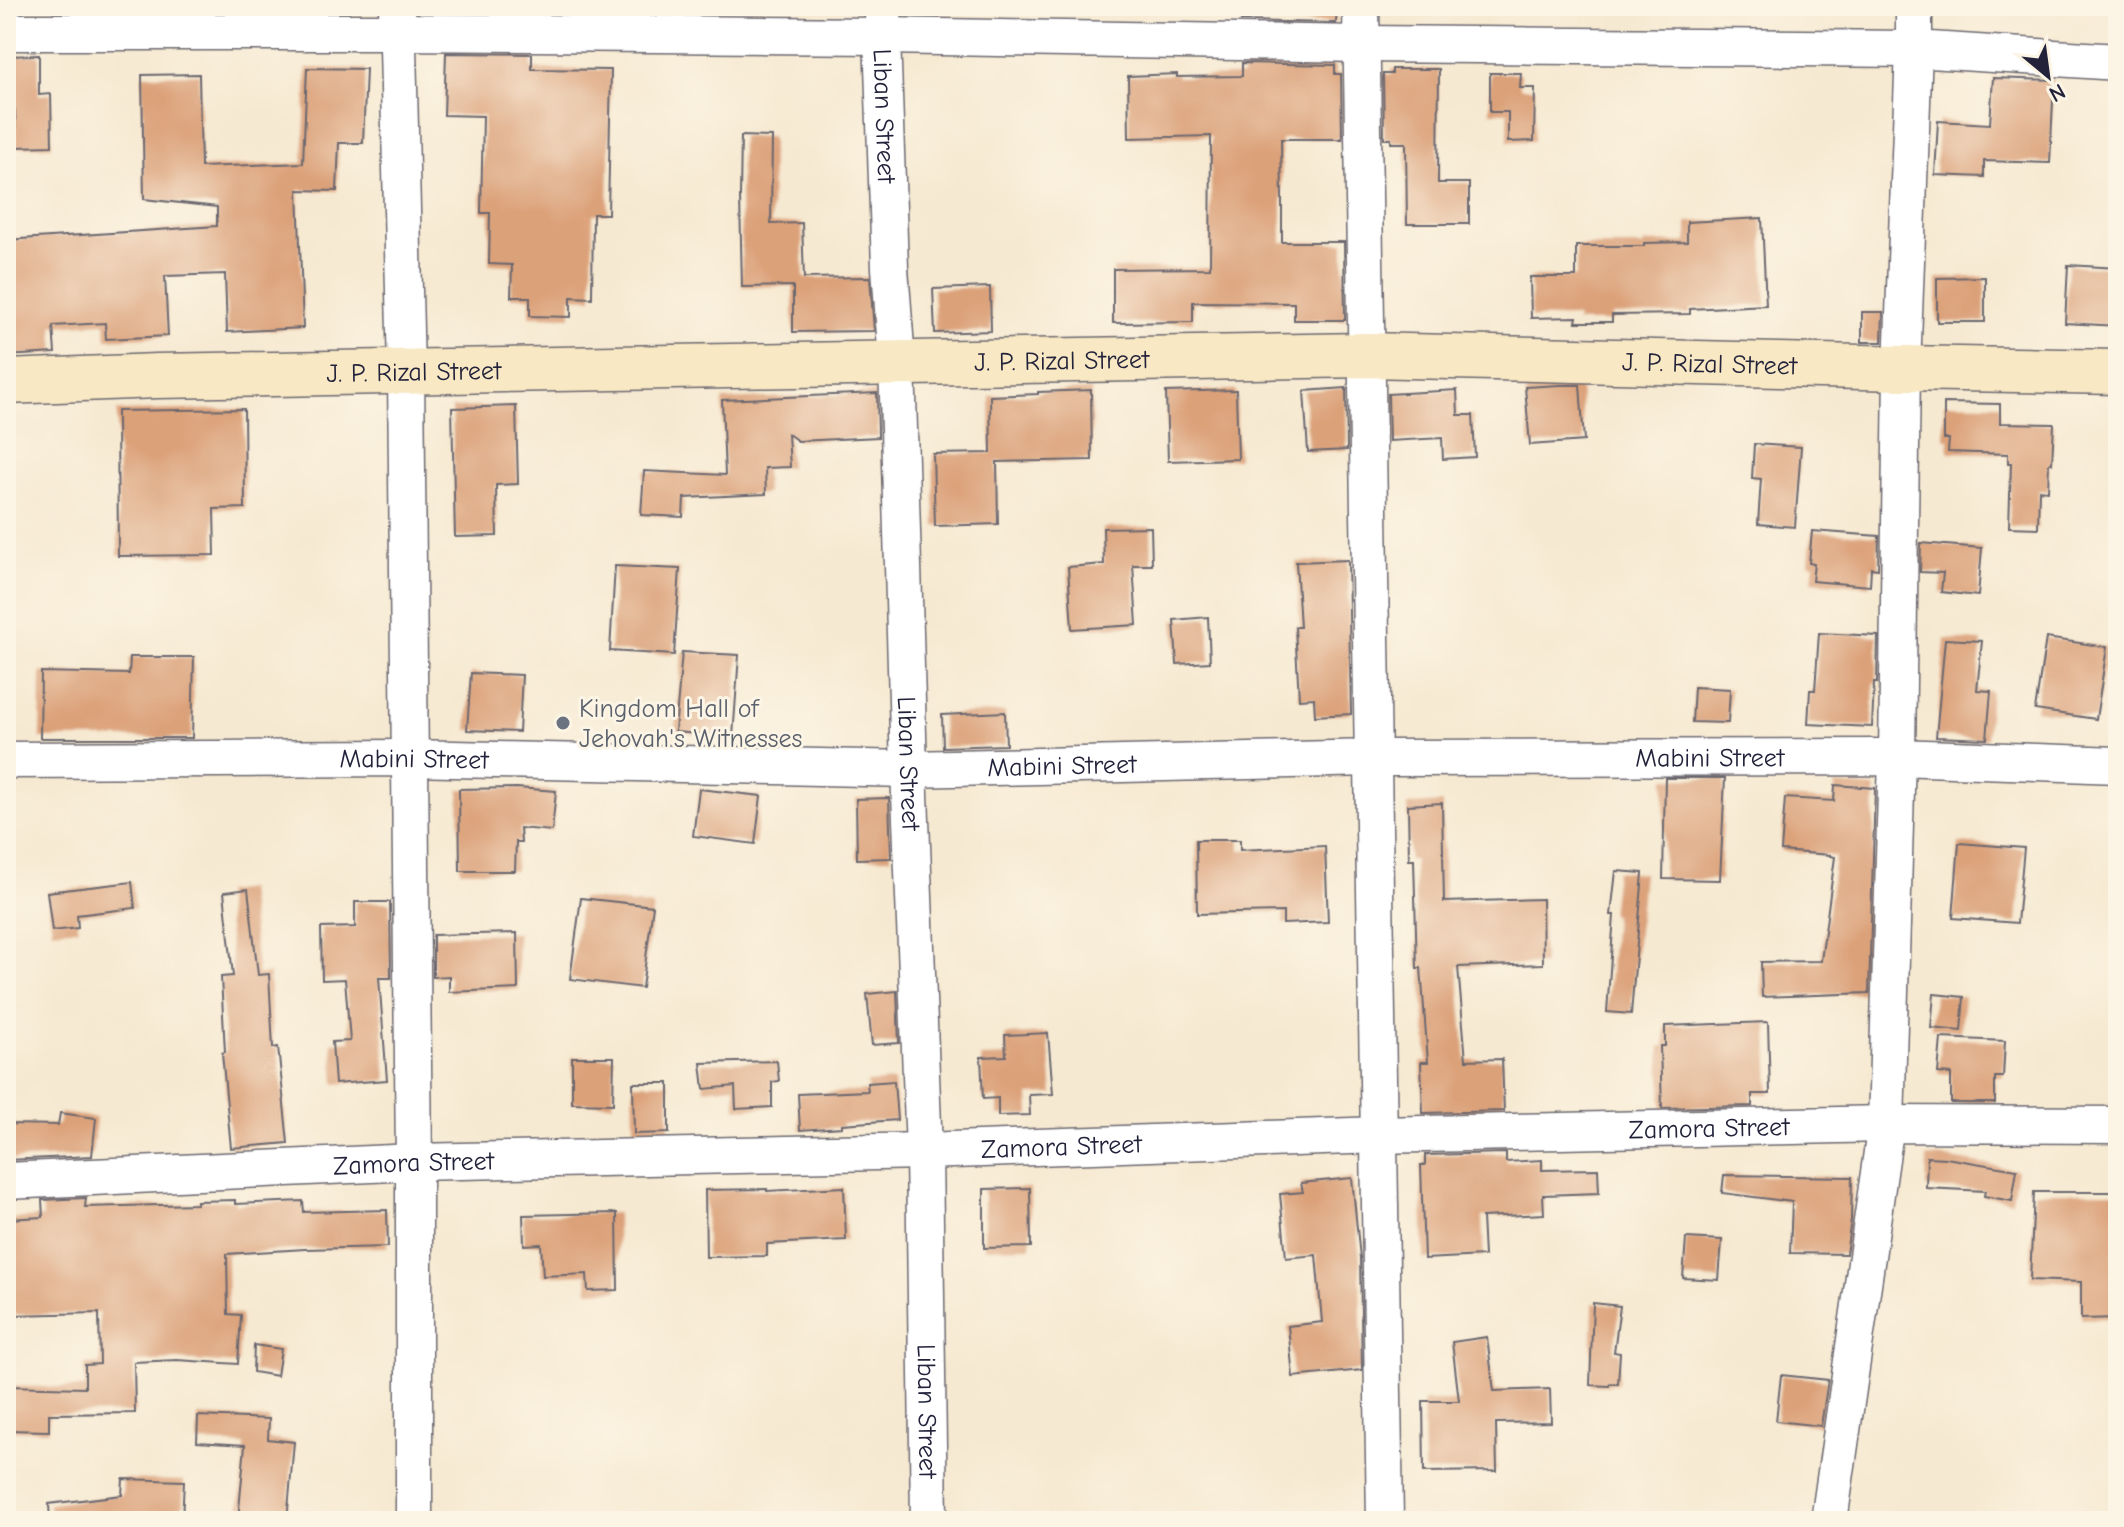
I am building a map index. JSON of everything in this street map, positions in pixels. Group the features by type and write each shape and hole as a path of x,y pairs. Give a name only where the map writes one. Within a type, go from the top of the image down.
{"main road":[{"name":"J. P. Rizal Street","path":"6,382 157,376 1366,355 2118,372"}],"street":[{"path":"1361,6 1385,1521"},
{"path":"1829,1521 1886,1124 1897,757 1902,368 1914,6"},
{"path":"6,32 397,19 883,21 1361,44 1914,49 2118,62"},
{"path":"397,19 406,372 414,1162 414,1521"},
{"name":"Liban Street","path":"883,21 924,1151 929,1521"},
{"name":"Mabini Street","path":"6,760 409,758 909,769 1373,758 1897,757 2118,765"},
{"name":"Zamora Street","path":"6,1181 414,1162 924,1151 1379,1135 1886,1124 2118,1125"}],"building":[{"path":"1241,6 1337,6 1336,23 1241,21"},
{"path":"446,53 532,54 532,69 611,70 608,214 593,214 592,298 571,297 571,317 530,316 530,297 511,297 512,265 489,264 490,213 481,213 483,116 444,115"},
{"path":"39,55 39,95 51,94 52,146 16,147 15,110 6,110 6,56"},
{"path":"1242,63 1335,65 1335,74 1341,74 1342,139 1281,139 1282,242 1344,242 1345,320 1294,320 1294,303 1193,302 1193,322 1113,323 1113,269 1210,268 1211,136 1129,138 1128,76 1242,76"},
{"path":"307,68 366,69 363,143 339,143 337,191 298,190 303,328 227,332 225,274 165,276 168,336 106,339 105,323 53,326 55,353 6,356 6,240 217,226 217,207 144,199 142,75 199,74 201,167 303,163"},
{"path":"1392,69 1439,69 1438,183 1469,183 1469,224 1407,224 1406,143 1391,143 1391,139 1384,139 1383,74 1392,74"},
{"path":"1490,73 1521,73 1520,88 1535,88 1534,141 1508,142 1508,112 1490,112"},
{"path":"1993,78 2054,80 2050,163 1984,161 1984,177 1935,175 1938,121 1990,124"},
{"path":"741,136 772,137 771,224 802,223 804,278 870,277 874,331 793,332 793,286 742,287"},
{"path":"1762,218 1766,305 1690,309 1690,314 1612,315 1612,322 1576,322 1577,317 1531,318 1530,277 1576,277 1576,246 1644,246 1644,243 1687,242 1687,222"},
{"path":"2068,265 2118,268 2118,326 2065,323"},
{"path":"1985,277 1985,322 1937,322 1937,278"},
{"path":"990,287 991,331 935,333 933,289"},
{"path":"1862,312 1883,312 1882,342 1862,342"},
{"path":"1580,385 1584,441 1530,445 1525,387"},
{"path":"1346,388 1347,450 1308,452 1304,391"},
{"path":"1091,390 1092,460 997,462 998,524 935,526 933,454 991,453 990,396"},
{"path":"1236,390 1238,459 1168,461 1166,392"},
{"path":"1457,390 1458,415 1473,415 1475,457 1443,459 1442,438 1389,441 1388,394"},
{"path":"877,393 878,437 798,441 788,434 790,467 765,468 766,494 684,498 683,517 641,515 644,471 725,475 722,400"},
{"path":"1944,403 2000,404 2000,423 2054,424 2048,491 2039,490 2038,528 2009,527 2011,463 2008,463 2008,454 1948,452 1949,439 1944,439"},
{"path":"516,406 518,484 496,485 497,536 455,537 452,408"},
{"path":"244,409 245,508 214,509 215,555 118,556 117,411"},
{"path":"1754,444 1801,447 1795,527 1758,524 1761,479 1752,478"},
{"path":"1151,527 1152,565 1133,565 1137,625 1072,629 1068,567 1104,564 1103,528"},
{"path":"1812,531 1879,536 1878,569 1871,568 1870,586 1812,581 1814,564 1809,563"},
{"path":"1921,543 1982,548 1978,596 1941,592 1943,573 1920,572"},
{"path":"1348,560 1351,714 1315,716 1314,698 1299,699 1295,627 1300,627 1296,562"},
{"path":"615,566 680,569 674,655 610,651"},
{"path":"1208,617 1210,662 1177,664 1174,620"},
{"path":"1819,633 1878,636 1872,727 1808,724 1810,690 1815,690"},
{"path":"2046,638 2107,647 2096,719 2035,710"},
{"path":"1945,639 1982,641 1977,690 1991,691 1987,739 1936,737"},
{"path":"682,652 739,655 733,737 675,732"},
{"path":"130,657 194,657 192,738 40,738 41,672 129,674"},
{"path":"471,673 522,675 519,732 467,730"},
{"path":"1694,687 1730,689 1728,723 1692,722"},
{"path":"1005,712 1006,745 943,747 942,715"},
{"path":"1665,778 1725,778 1720,880 1663,879"},
{"path":"1835,785 1875,788 1869,993 1762,997 1761,962 1821,961 1835,857 1781,851 1785,798 1834,801"},
{"path":"459,789 556,791 552,831 520,828 521,842 516,842 515,871 460,871"},
{"path":"699,789 761,796 755,844 693,836"},
{"path":"889,798 891,858 857,859 856,799"},
{"path":"1442,803 1444,902 1542,899 1543,964 1458,967 1466,1060 1502,1059 1504,1111 1423,1113 1421,1062 1428,1062 1421,968 1417,968 1414,860 1409,860 1408,805"},
{"path":"1196,840 1240,840 1240,850 1325,846 1328,922 1283,924 1283,912 1197,914"},
{"path":"1959,843 2024,848 2017,923 1953,918"},
{"path":"1616,871 1643,873 1631,1014 1607,1012"},
{"path":"132,882 135,908 77,915 78,928 52,931 47,892"},
{"path":"248,889 258,975 269,974 273,1048 278,1047 288,1143 231,1148 222,1053 225,1052 221,977 233,976 224,892"},
{"path":"581,898 653,906 642,988 570,979"},
{"path":"355,902 390,902 391,978 379,978 387,1080 335,1084 332,1042 350,1041 345,979 322,980 321,928 355,927"},
{"path":"517,933 518,989 449,992 449,976 433,977 433,935"},
{"path":"897,991 899,1043 872,1045 867,994"},
{"path":"1934,994 1964,997 1961,1031 1931,1028"},
{"path":"1768,1022 1770,1094 1752,1094 1752,1106 1662,1108 1660,1046 1665,1046 1665,1026"},
{"path":"1048,1033 1053,1094 1029,1095 1030,1115 998,1116 998,1098 983,1099 981,1057 1006,1056 1005,1035"},
{"path":"1941,1038 2005,1041 2003,1077 1995,1077 1995,1103 1951,1103 1951,1074 1938,1073"},
{"path":"572,1057 614,1057 613,1104 572,1103"},
{"path":"777,1061 779,1081 772,1082 772,1107 736,1109 735,1086 704,1089 701,1063"},
{"path":"894,1081 897,1120 800,1130 798,1094 868,1091 867,1083"},
{"path":"633,1083 669,1083 669,1133 634,1134"},
{"path":"60,1113 96,1118 92,1156 6,1160 6,1124 58,1125"},
{"path":"1506,1153 1506,1162 1542,1160 1542,1170 1598,1169 1599,1193 1543,1195 1544,1214 1482,1217 1484,1256 1424,1259 1421,1165 1425,1165 1425,1155"},
{"path":"1927,1157 2017,1170 2012,1201 1984,1196 1985,1191 1926,1188"},
{"path":"1724,1175 1852,1177 1846,1254 1790,1253 1792,1202 1722,1193"},
{"path":"1352,1178 1360,1258 1362,1370 1293,1377 1288,1326 1322,1322 1316,1255 1286,1258 1280,1194 1303,1192 1301,1183"},
{"path":"844,1187 846,1240 767,1244 767,1256 706,1257 705,1190"},
{"path":"1030,1188 1031,1247 984,1248 984,1189"},
{"path":"2034,1192 2118,1192 2118,1318 2081,1319 2081,1282 2030,1280"},
{"path":"86,1198 85,1207 235,1200 235,1204 303,1201 304,1212 387,1210 388,1247 227,1254 228,1314 241,1315 238,1364 177,1360 134,1362 135,1413 49,1414 49,1431 6,1430 6,1386 85,1388 85,1365 100,1364 99,1313 11,1315 10,1244 6,1245 6,1219 43,1217 42,1200"},
{"path":"617,1213 618,1290 588,1291 587,1274 543,1276 541,1244 524,1245 523,1215"},
{"path":"1686,1238 1722,1240 1719,1280 1683,1278"},
{"path":"1593,1303 1620,1306 1614,1352 1620,1353 1618,1384 1590,1385"},
{"path":"1487,1337 1494,1391 1550,1389 1551,1422 1496,1423 1497,1471 1424,1472 1423,1401 1459,1401 1452,1342"},
{"path":"254,1345 281,1349 277,1376 253,1372"},
{"path":"1781,1375 1828,1380 1821,1426 1776,1421"},
{"path":"198,1416 269,1419 268,1439 294,1442 287,1521 238,1521 245,1445 197,1442"},
{"path":"123,1479 184,1481 182,1521 50,1521 49,1504 122,1495"}],"place":[{"name":"Kingdom Hall of Jehovah's Witnesses","path":"563,723"}]}
